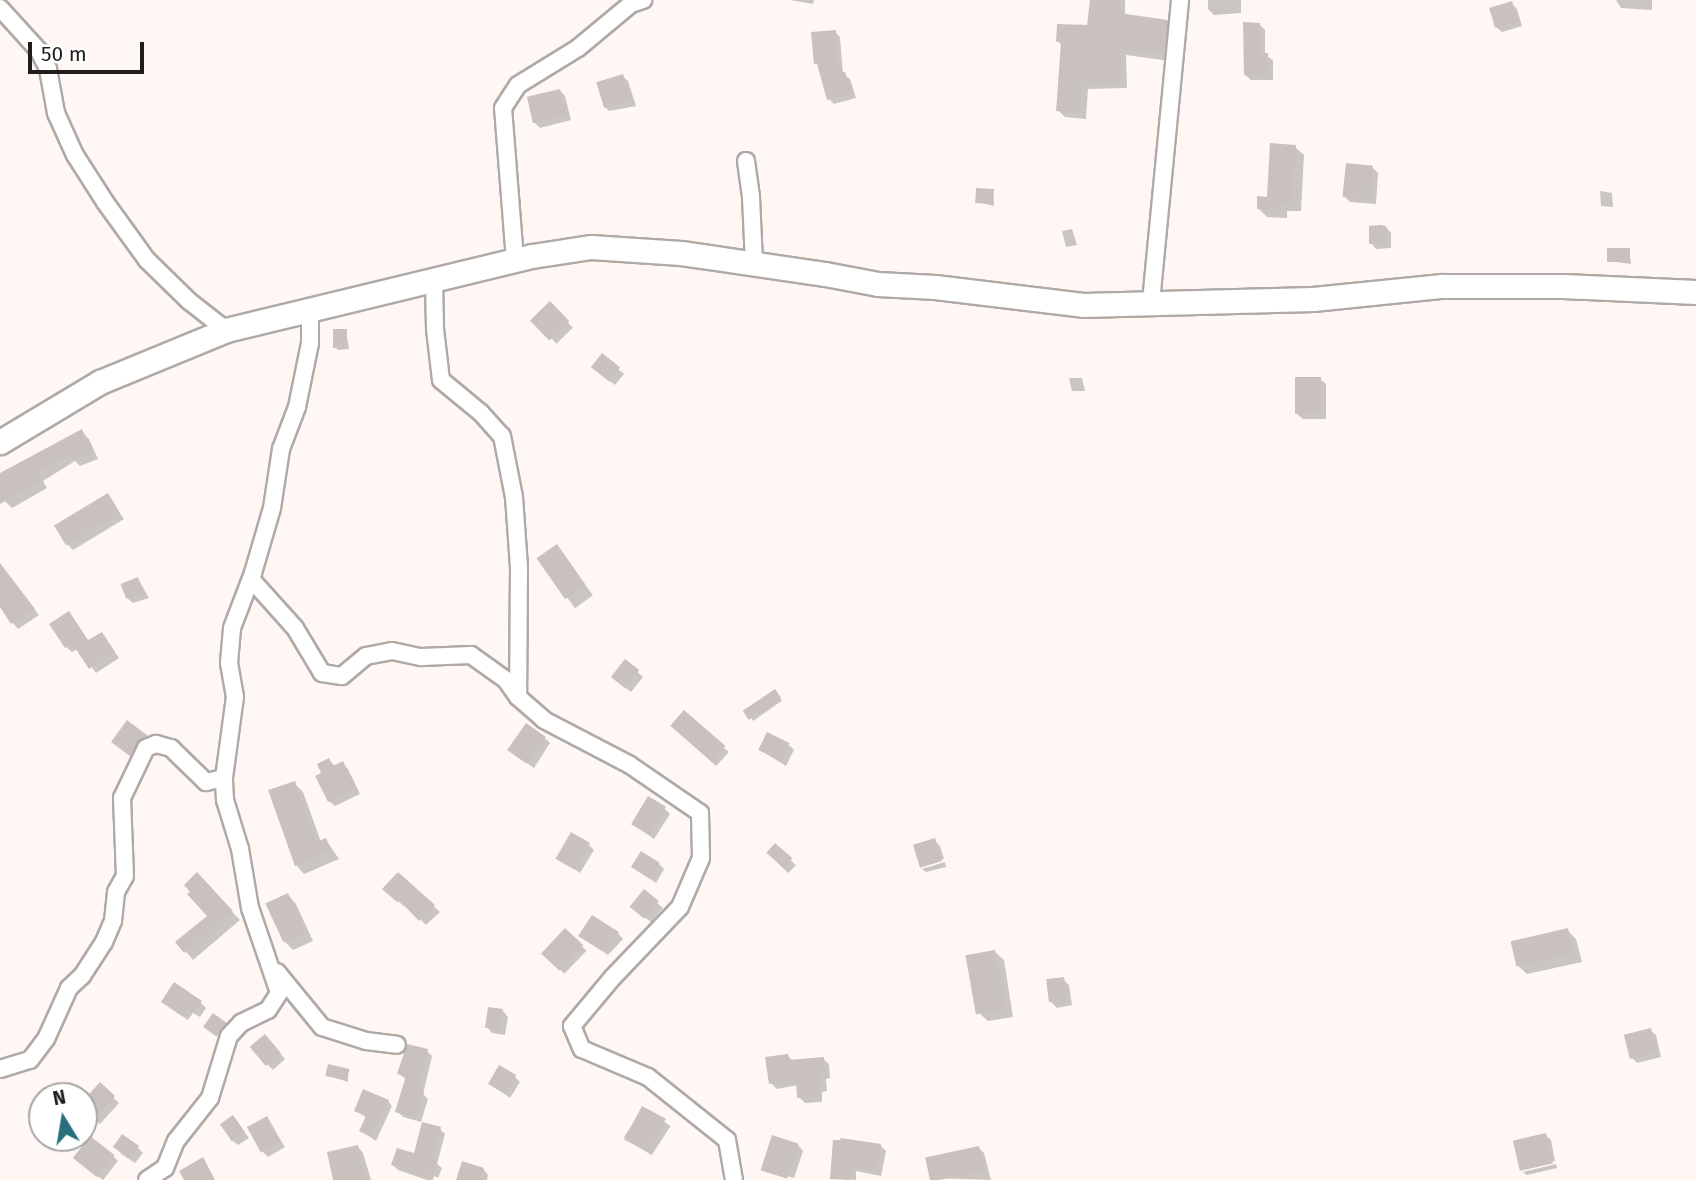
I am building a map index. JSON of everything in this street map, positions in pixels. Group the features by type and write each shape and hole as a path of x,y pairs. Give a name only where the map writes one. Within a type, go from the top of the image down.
{"street":[{"path":"515,260 503,108 518,85 578,48 631,4 643,0"},
{"path":"1151,302 1180,0"},
{"path":"0,8 38,51 48,69 56,113 75,155 105,202 147,260 188,301 226,330"},
{"path":"746,161 751,197 754,264"},
{"path":"0,442 100,382 226,330 515,260 591,247 648,249 878,284 1083,305 1313,299 1442,286 1563,286 1696,292"},
{"path":"434,279 435,329 441,380 481,413 502,436 513,497 519,566 518,697"},
{"path":"147,1180 165,1168 176,1141 210,1098 229,1036 241,1023 268,1010 279,993 271,961 250,908 240,849 225,800 224,778 235,697 229,663 232,628 251,579 272,508 281,449 298,407 310,343 310,310"},
{"path":"251,579 295,628 322,673 342,676 366,656 392,651 421,657 471,655 506,680 518,697 544,720 631,765 700,813 701,859 680,907 612,977 572,1026 582,1049 648,1077 727,1140 734,1180"},
{"path":"0,1069 30,1060 46,1039 69,988 82,976 104,942 113,921 116,892 125,876 122,799 146,748 156,744 171,748 206,782 224,778"},
{"path":"271,961 284,982 322,1027 366,1041 397,1045"}],"building":[{"path":"1090,0 1120,0 1119,13 1168,20 1163,54 1120,49 1121,82 1082,82 1080,113 1056,111 1061,42 1056,42 1057,24 1087,25"},
{"path":"1512,1 1518,21 1495,28 1489,8"},
{"path":"1243,22 1260,23 1260,53 1268,53 1268,75 1244,75"},
{"path":"836,30 839,73 845,72 852,93 827,100 817,64 814,64 811,32"},
{"path":"623,74 631,100 604,108 596,82"},
{"path":"560,89 566,115 533,123 527,97"},
{"path":"1270,143 1296,145 1292,203 1279,203 1279,210 1257,209 1257,196 1267,197"},
{"path":"1346,163 1373,166 1369,200 1342,197"},
{"path":"976,188 994,189 993,204 975,203"},
{"path":"1369,226 1386,226 1387,244 1369,244"},
{"path":"1607,248 1630,248 1630,262 1607,262"},
{"path":"550,301 569,321 549,341 530,320"},
{"path":"333,329 347,329 347,348 333,348"},
{"path":"602,353 620,367 609,381 591,367"},
{"path":"1295,377 1321,377 1321,414 1295,414"},
{"path":"82,429 92,452 72,460 69,453 37,474 41,481 0,504 0,473"},
{"path":"108,493 120,513 66,545 54,525"},
{"path":"557,544 586,585 565,599 537,558"},
{"path":"0,563 35,609 11,624 0,607"},
{"path":"138,577 144,592 126,599 120,584"},
{"path":"69,611 88,640 102,632 115,652 89,669 72,643 65,648 49,624"},
{"path":"625,659 639,670 625,688 611,677"},
{"path":"775,689 781,698 749,720 743,711"},
{"path":"684,710 726,746 712,762 670,726"},
{"path":"127,720 148,736 137,743 130,756 111,742"},
{"path":"526,723 546,737 527,764 507,750"},
{"path":"767,732 789,743 781,761 758,750"},
{"path":"329,758 333,766 343,761 356,788 328,802 315,776 321,773 317,764"},
{"path":"295,781 316,842 326,838 331,850 295,866 268,790"},
{"path":"648,796 666,807 649,835 631,824"},
{"path":"571,832 590,843 575,870 556,859"},
{"path":"935,838 942,861 920,868 913,845"},
{"path":"775,843 792,858 784,868 766,853"},
{"path":"641,851 660,863 650,879 631,867"},
{"path":"197,872 233,911 184,953 175,942 207,916 187,894 190,892 184,885"},
{"path":"398,872 435,905 419,921 399,900 397,902 382,889"},
{"path":"644,889 659,901 644,919 630,907"},
{"path":"288,893 306,932 284,943 265,904"},
{"path":"592,915 619,932 611,945 607,943 602,951 578,936"},
{"path":"565,928 583,945 559,971 541,954"},
{"path":"1568,928 1574,953 1516,967 1511,941"},
{"path":"995,950 1005,1009 976,1014 965,955"},
{"path":"1064,977 1067,1000 1049,1002 1046,979"},
{"path":"174,982 202,1001 194,1013 187,1009 182,1016 161,1002"},
{"path":"488,1007 503,1009 500,1030 485,1028"},
{"path":"213,1013 227,1023 217,1037 203,1027"},
{"path":"1651,1028 1657,1052 1630,1059 1624,1035"},
{"path":"265,1034 281,1053 266,1066 250,1047"},
{"path":"407,1044 428,1049 418,1090 424,1092 416,1118 395,1112 406,1076 397,1074"},
{"path":"788,1054 789,1060 824,1057 825,1073 821,1074 822,1086 817,1087 818,1097 797,1098 796,1080 769,1084 765,1057"},
{"path":"328,1064 349,1069 347,1081 325,1076"},
{"path":"499,1065 516,1075 505,1094 488,1084"},
{"path":"100,1082 115,1096 98,1115"},
{"path":"363,1089 389,1100 371,1137 359,1131 366,1116 354,1111"},
{"path":"642,1106 666,1119 648,1152 624,1140"},
{"path":"233,1115 245,1132 232,1141 220,1124"},
{"path":"267,1116 281,1141 261,1153 247,1127"},
{"path":"422,1122 441,1127 432,1160 437,1161 433,1174 429,1172 427,1177 391,1165 397,1148 414,1153"},
{"path":"1546,1133 1553,1163 1520,1171 1513,1141"},
{"path":"122,1134 139,1146 130,1159 113,1147"},
{"path":"772,1135 799,1144 787,1179 761,1170"},
{"path":"841,1138 881,1144 876,1171 851,1166 851,1180 830,1179 833,1140"},
{"path":"98,1142 114,1155 97,1177 73,1158 77,1152 98,1152"},
{"path":"358,1145 365,1180 333,1180 327,1152"},
{"path":"979,1146 984,1170 930,1180 925,1157"},
{"path":"203,1157 215,1180 184,1180 179,1171"},
{"path":"462,1161 484,1168 480,1180 456,1180"}]}
